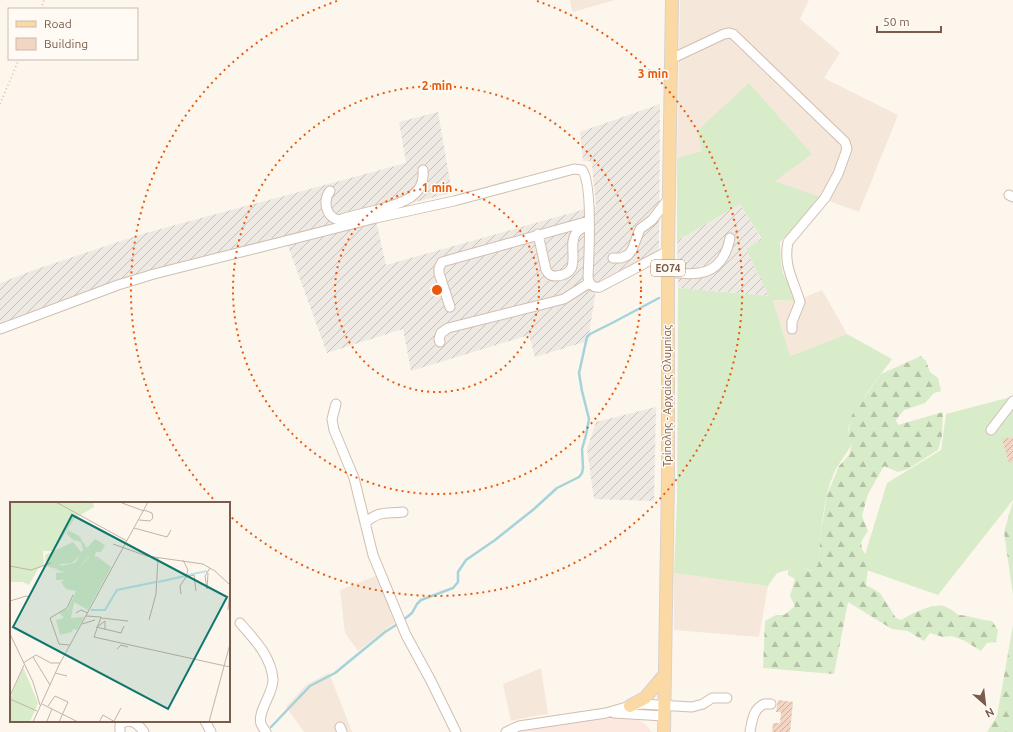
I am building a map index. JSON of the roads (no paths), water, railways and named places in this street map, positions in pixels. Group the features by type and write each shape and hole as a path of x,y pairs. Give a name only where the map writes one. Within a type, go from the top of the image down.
{"main road":[{"name":"ΕΟ74","path":"671,59 672,0"},
{"name":"Τρίπολης - Αρχαίας Ολυμπίας","path":"664,732 668,476 668,251 671,59"},
{"path":"630,706 645,698 665,674"}],"street":[{"path":"671,59 724,34 733,34 845,142 848,149 838,174 825,198 788,242 788,272 800,302 792,322 792,328"},
{"path":"330,191 327,195 326,201 330,216 338,220 353,220 454,201 574,169 582,170 586,177 589,209 589,283"},
{"path":"0,329 125,283 353,220 401,203 412,197 418,191 422,182 423,170"},
{"path":"613,258 621,258 628,255 632,250 640,229 652,220 669,198"},
{"path":"538,234 544,264 548,274 552,276 559,276 569,272 572,268 574,261 574,238 576,233 589,223"},
{"path":"450,307 439,268 442,262 538,234 589,223"},
{"path":"668,272 700,273 712,268 725,255 730,238"},
{"path":"589,283 594,287 600,287 668,251"},
{"path":"440,342 439,339 441,333 448,328 564,299 589,283"},
{"path":"991,430 1013,401"},
{"path":"336,404 332,419 334,430 354,478 373,555 406,635 456,732"},
{"path":"365,523 372,517 383,512 403,512"},
{"path":"240,623 264,653 269,663 273,678 272,687 262,714 261,723 263,731"},
{"path":"506,732 519,726 606,713 664,711 692,707 703,704 712,698 727,698"},
{"path":"606,713 641,704 664,711"},
{"path":"750,732 757,708 764,704 771,704"},
{"path":"120,732 120,725 124,722"},
{"path":"132,722 137,724 144,732"},
{"path":"206,722 211,732"}],"waterway":[{"path":"402,621 412,613 421,600 453,588 458,582 458,572 466,560 495,540 534,509 557,488 579,477 583,468 582,449 589,419 579,373 587,337 590,334 659,298"},
{"path":"271,727 310,686 335,673 385,632 396,625"}]}
